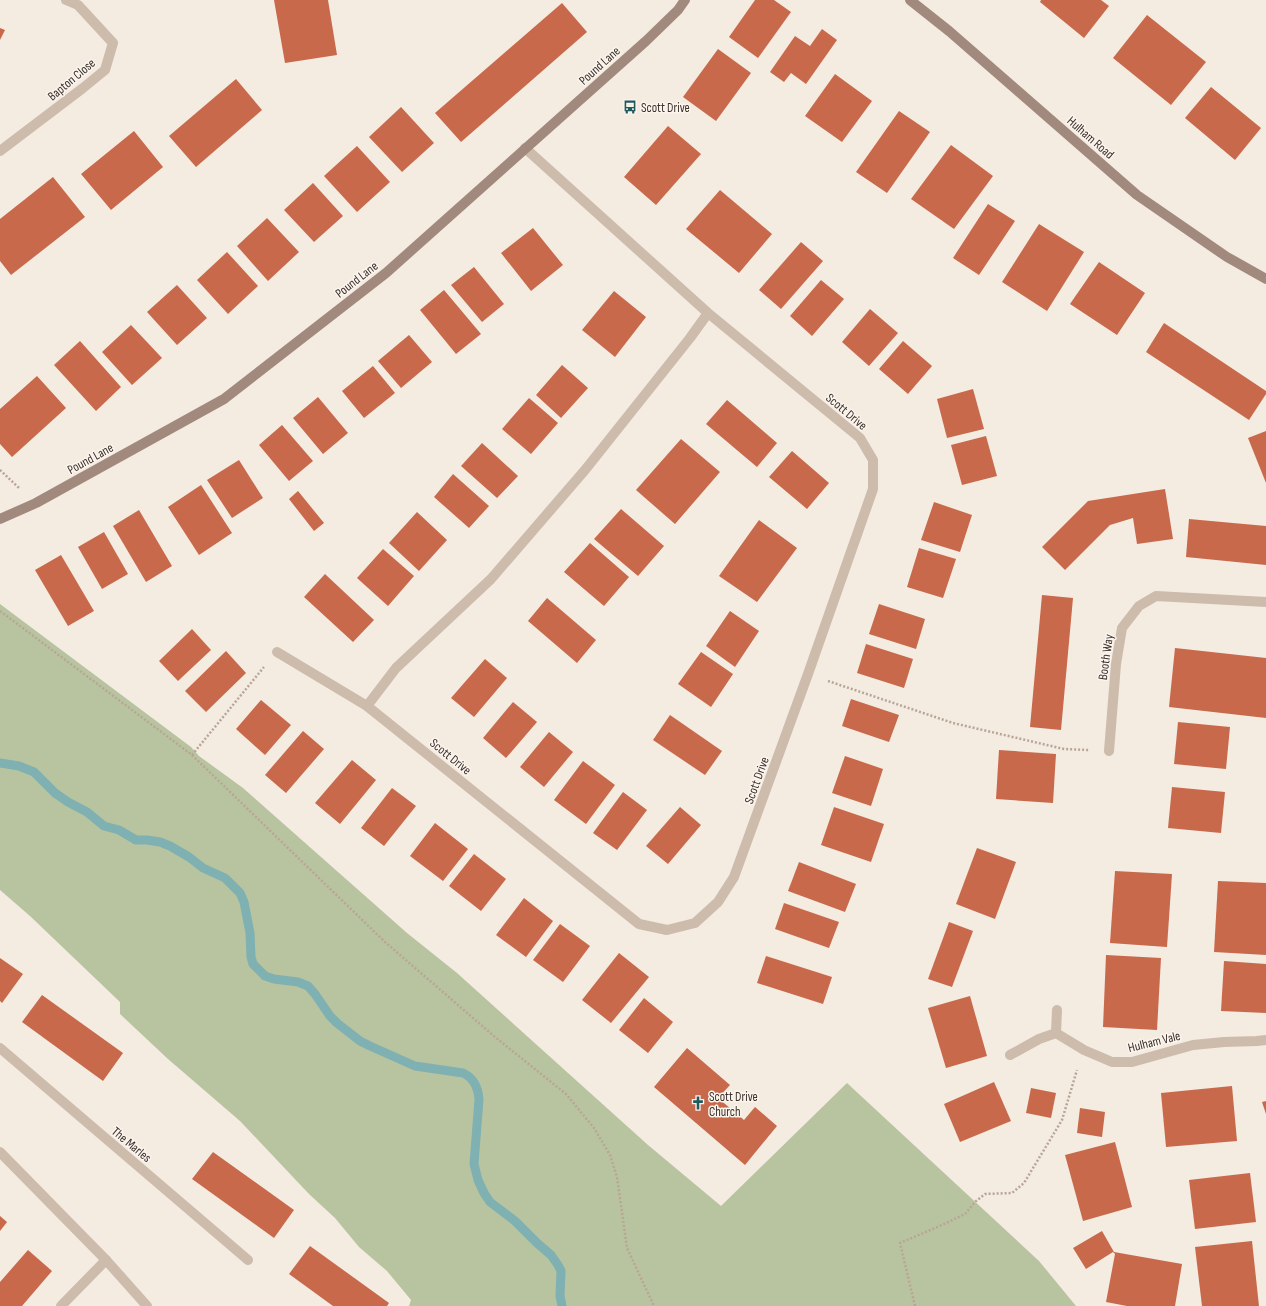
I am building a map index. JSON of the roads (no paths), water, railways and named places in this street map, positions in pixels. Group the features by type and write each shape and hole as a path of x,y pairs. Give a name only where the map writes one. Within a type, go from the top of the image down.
{"street":[{"name":"Bapton Close","path":"0,151 105,70 113,43 78,5 66,0"},
{"name":"Pound Lane","path":"0,519 36,504 224,399 386,273 646,41 678,10 685,0"},
{"name":"Hulham Road","path":"910,0 949,31 1137,195 1226,257 1266,279"},
{"name":"Scott Drive","path":"277,652 367,706 639,924 667,930 695,923 718,902 734,877 808,674 873,489 873,460 860,438 708,313 525,148"},
{"path":"367,706 396,668 491,579 585,470 690,338 708,313"},
{"name":"Booth Way","path":"1109,751 1116,664 1122,628 1139,606 1156,596 1266,602"},
{"path":"1010,1055 1039,1039 1056,1033 1057,1010"},
{"name":"Hulham Vale","path":"1056,1033 1084,1050 1112,1062 1132,1062 1193,1045 1266,1040"},
{"name":"The Marles","path":"0,1048 248,1260"},
{"path":"0,1152 106,1260 147,1306"},
{"path":"61,1306 106,1260"}],"waterway":[{"path":"0,763 19,766 34,772 55,793 87,812 104,826 119,830 136,840 160,842 170,846 189,857 203,868 225,878 240,893 244,902 250,933 251,957 253,964 265,976 274,979 298,982 308,986 330,1016 360,1041 415,1066 463,1073 470,1077 478,1091 479,1099 474,1164 478,1180 490,1202 515,1221 551,1255 558,1265 561,1271 560,1296 562,1306"}],"place":[{"name":"Scott Drive","path":"630,107"},
{"name":"Scott Drive Church","path":"698,1103"}]}
